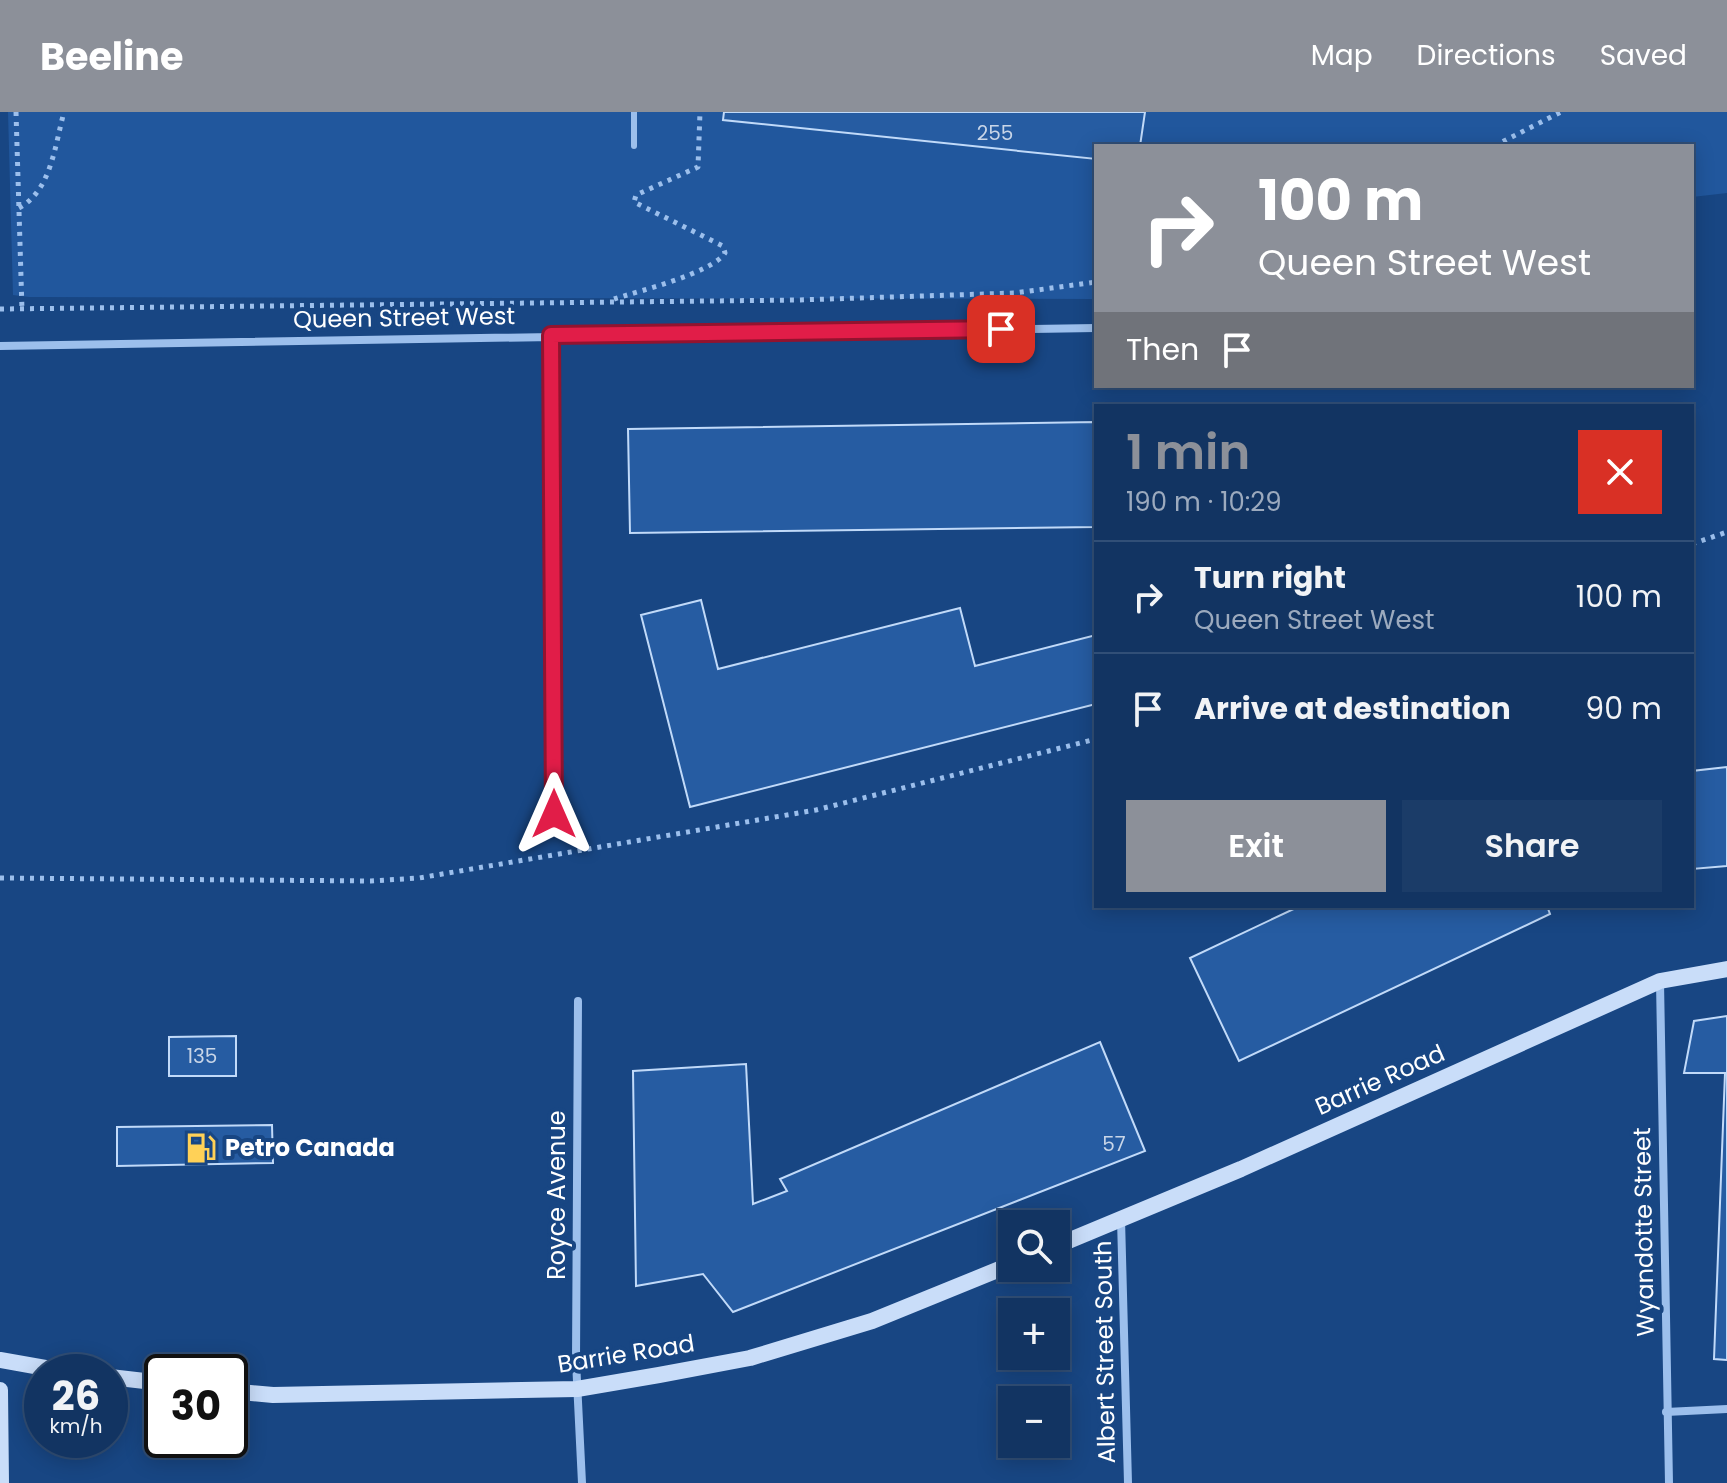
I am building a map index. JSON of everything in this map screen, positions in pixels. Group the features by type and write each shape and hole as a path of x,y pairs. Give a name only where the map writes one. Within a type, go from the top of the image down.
{"street":[{"name":"Queen Street West","path":"0,346 1094,328"},
{"path":"551,335 554,814"},
{"name":"Barrie Road","path":"1070,1240 1241,1169 1660,981 1727,969"},
{"name":"Wyandotte Street","path":"1660,981 1669,1483"},
{"name":"Royce Avenue","path":"578,1001 577,1389 582,1483"},
{"name":"Albert Street South","path":"1121,1219 1128,1483"},
{"name":"Barrie Road","path":"248,1393 273,1395 577,1389 750,1358 872,1321 998,1270"},
{"path":"0,1360 24,1364"},
{"path":"0,1390 1,1483"},
{"path":"1666,1412 1727,1409"}],"lane":[{"path":"634,112 634,146"}],"path":[{"path":"16,112 22,310"},
{"path":"19,208 30,202 44,184 64,112"},
{"path":"609,301 717,263 725,253 719,244 634,202 636,195 698,167 700,112"},
{"path":"1498,144 1561,112"},
{"path":"0,309 798,300 1001,293 1094,282"},
{"path":"1694,543 1727,532"},
{"path":"0,878 355,881 419,878 816,810 1094,740"}],"shaded area":[{"path":"8,112 1727,112 1727,193 1694,197 1694,144 1094,144 1094,299 13,295"}],"building":[{"path":"724,112 1145,112 1140,144 1094,144 1094,159 723,120"},
{"path":"1094,422 1094,527 630,533 628,429"},
{"path":"701,600 718,669 960,608 975,666 1094,636 1094,705 690,807 641,615"},
{"path":"1727,767 1727,866 1694,869 1694,771"},
{"path":"1296,908 1548,908 1550,914 1239,1061 1190,958"},
{"path":"1727,1016 1727,1360 1714,1359 1725,1073 1684,1073 1694,1021"},
{"path":"236,1036 236,1076 169,1076 169,1037"},
{"path":"1100,1042 1145,1151 733,1312 703,1274 636,1286 633,1071 746,1064 753,1204 787,1191 780,1179"},
{"path":"272,1125 273,1163 117,1166 117,1127"}],"place":[{"name":"Petro Canada","path":"201,1148"}],"route":[{"path":"554,814 551,335 1001,329"}]}
